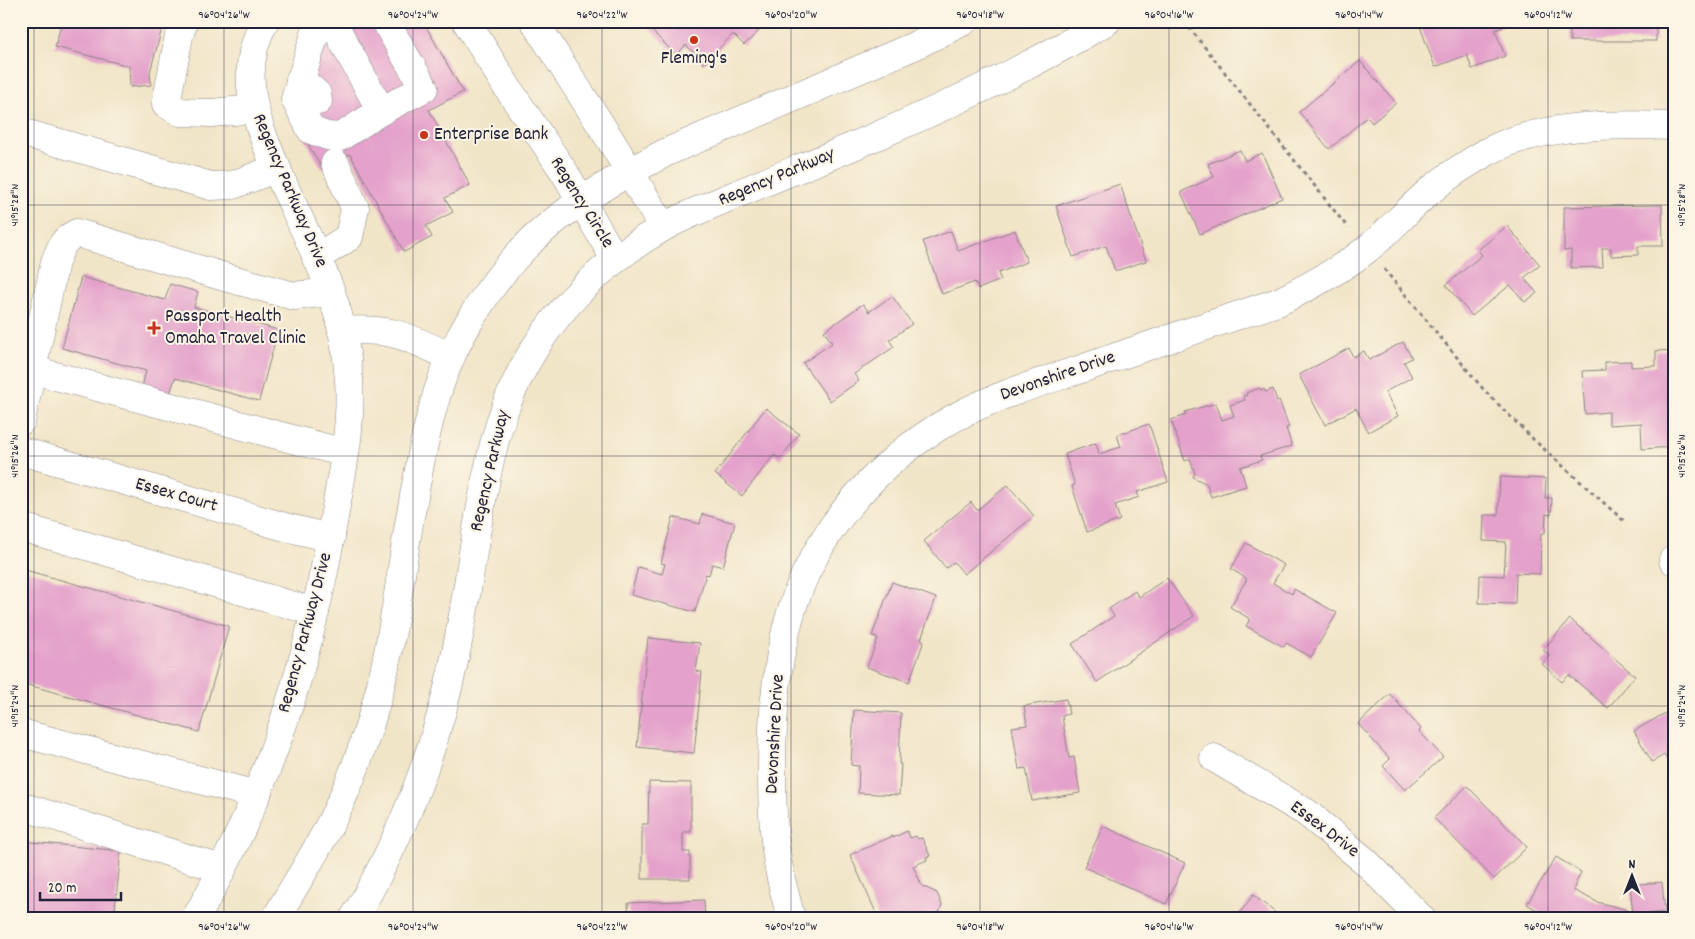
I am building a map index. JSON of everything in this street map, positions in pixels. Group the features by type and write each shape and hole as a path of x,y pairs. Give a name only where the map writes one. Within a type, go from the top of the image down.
{"street":[{"path":"184,21 179,36 166,104 180,112 212,113 254,109"},
{"name":"Regency Parkway Drive","path":"196,918 222,869 257,795 275,749 316,612 345,453 349,384 342,331 331,292 262,136 251,95 251,70 257,40 265,21"},
{"path":"319,21 295,99 311,130 323,118"},
{"path":"332,21 381,111"},
{"path":"300,79 317,94 323,118 340,137 381,111 424,88 386,21"},
{"name":"Regency Circle","path":"466,21 616,259"},
{"path":"534,21 663,228"},
{"path":"276,918 332,821 372,716 391,636 408,527 422,459 438,393 451,357 481,305 517,256 548,226 581,201 629,171 666,152 914,46 964,21"},
{"name":"Regency Parkway","path":"354,918 390,852 427,761 442,714 455,655 488,468 499,423 510,393 533,349 548,327 578,292 616,259 663,228 705,208 915,119 1059,50 1107,21"},
{"name":"Devonshire Drive","path":"791,918 779,869 772,810 772,726 778,667 794,604 805,575 818,550 842,514 877,475 914,444 954,418 999,396 1278,302 1321,281 1367,250 1431,190 1488,151 1517,140 1553,131 1592,126 1674,126"},
{"path":"21,132 211,186 233,185 277,168"},
{"path":"316,258 349,237 355,208 334,162"},
{"path":"21,421 55,262 61,246 67,238 78,233 294,296 331,292"},
{"path":"342,331 373,330 404,335 451,357"},
{"path":"32,370 345,453"},
{"name":"Essex Court","path":"21,451 285,527 331,538"},
{"path":"21,527 316,612"},
{"path":"21,732 257,795"},
{"name":"Essex Drive","path":"1214,758 1307,813 1365,862 1420,918"},
{"path":"21,806 222,869"}],"path":[{"path":"1184,21 1346,226 1484,390 1534,440 1624,521"}],"building":[{"path":"62,21 164,21 150,72 151,85 130,87 129,66 55,47"},
{"path":"305,21 423,21 463,92 429,110 470,185 445,198 453,212 426,226 432,237 404,252 350,154 322,169 284,101"},
{"name":"Fleming's","path":"642,21 755,21 762,28 744,45 733,34 704,64 686,45 676,55"},
{"path":"1418,21 1501,21 1503,27 1495,30 1505,56 1472,69 1467,55 1435,67"},
{"path":"1570,21 1656,21 1656,41 1570,41"},
{"path":"1360,61 1396,103 1372,123 1367,117 1329,149 1299,112"},
{"path":"1240,150 1245,161 1262,153 1282,198 1200,234 1181,192 1214,177 1208,164"},
{"path":"1120,184 1146,261 1115,271 1106,246 1073,257 1056,206"},
{"path":"1662,205 1663,246 1638,246 1638,255 1611,256 1611,248 1602,248 1603,267 1571,268 1571,250 1564,251 1564,207"},
{"path":"1507,226 1540,265 1524,278 1537,293 1525,302 1510,285 1472,316 1446,285 1482,255 1478,250"},
{"path":"1015,230 1027,262 998,273 1001,280 978,289 975,282 942,294 923,241 951,231 958,251"},
{"path":"81,277 165,300 170,284 198,292 194,307 278,330 259,401 175,378 170,394 142,387 146,371 62,348"},
{"path":"892,296 912,324 889,340 894,347 854,374 859,381 830,401 803,363 832,343 824,331 863,304 869,312"},
{"path":"1403,342 1412,358 1404,362 1412,377 1385,392 1398,416 1368,432 1356,408 1325,425 1299,375 1349,348 1353,357 1364,351 1369,360"},
{"path":"1674,350 1674,447 1642,449 1641,423 1609,425 1609,412 1585,414 1582,371 1605,370 1605,362 1631,361 1631,367 1656,366 1656,351"},
{"path":"1260,388 1261,390 1264,389 1265,392 1273,389 1289,427 1286,428 1292,446 1260,456 1262,460 1240,467 1246,486 1211,497 1207,484 1193,477 1195,473 1190,459 1185,461 1171,420 1186,415 1185,412 1216,403 1222,420 1234,416 1230,405 1245,400 1243,396 1247,395 1246,393"},
{"path":"766,408 799,434 780,459 774,455 742,496 715,474"},
{"path":"1149,424 1168,482 1137,492 1139,497 1115,505 1120,520 1087,532 1072,486 1075,485 1065,454 1096,443 1099,454 1121,447 1117,435"},
{"path":"1500,477 1546,479 1545,498 1552,498 1551,515 1546,514 1545,533 1541,533 1540,574 1516,573 1515,604 1479,603 1480,575 1504,576 1506,542 1483,541 1484,515 1498,515"},
{"path":"1008,485 1034,516 964,574 954,562 946,568 924,541 971,502 977,510"},
{"path":"702,514 735,523 723,567 712,564 709,575 706,574 695,612 631,595 638,567 662,574 665,564 661,563 673,517 700,524"},
{"path":"1246,543 1284,565 1273,583 1292,594 1294,589 1337,613 1311,657 1286,643 1284,647 1246,626 1250,619 1230,607 1247,579 1231,569"},
{"path":"21,569 229,626 199,732 21,683"},
{"path":"1167,578 1194,616 1097,682 1072,644 1114,616 1109,609 1135,591 1139,597"},
{"path":"892,582 936,598 921,639 924,641 909,682 867,667 878,638 872,636"},
{"path":"1570,619 1635,676 1608,708 1569,675 1562,682 1542,664 1550,655 1543,650"},
{"path":"648,638 700,643 696,671 702,672 694,753 637,747"},
{"path":"1390,694 1421,729 1419,731 1443,757 1405,790 1383,766 1390,759 1358,724"},
{"path":"1066,699 1069,714 1062,716 1069,758 1074,757 1080,793 1032,801 1026,768 1019,769 1012,727 1027,725 1024,706"},
{"path":"1674,708 1674,767 1672,768 1664,755 1652,762 1634,731"},
{"path":"854,710 901,713 899,795 858,793 859,766 851,765"},
{"path":"649,782 691,783 691,832 683,832 683,852 690,852 690,879 642,879 642,824 648,824"},
{"path":"1467,786 1527,847 1494,879 1434,818"},
{"path":"1103,826 1185,863 1166,904 1084,867"},
{"path":"907,831 910,838 916,836 918,839 922,838 930,856 926,857 927,860 913,866 922,886 937,893 942,905 938,915 940,918 878,917 850,855"},
{"path":"21,841 121,851 114,918 21,918"},
{"path":"1556,857 1581,872 1573,890 1597,902 1628,910 1627,918 1549,918 1527,904"},
{"path":"1662,882 1665,912 1633,915 1630,885"},
{"path":"1253,895 1282,918 1236,918"},
{"path":"704,900 705,918 629,918 628,903"}],"place":[{"name":"Fleming's","path":"694,40"},
{"name":"Enterprise Bank","path":"424,135"},
{"name":"Passport Health Omaha Travel Clinic","path":"154,328"}]}
